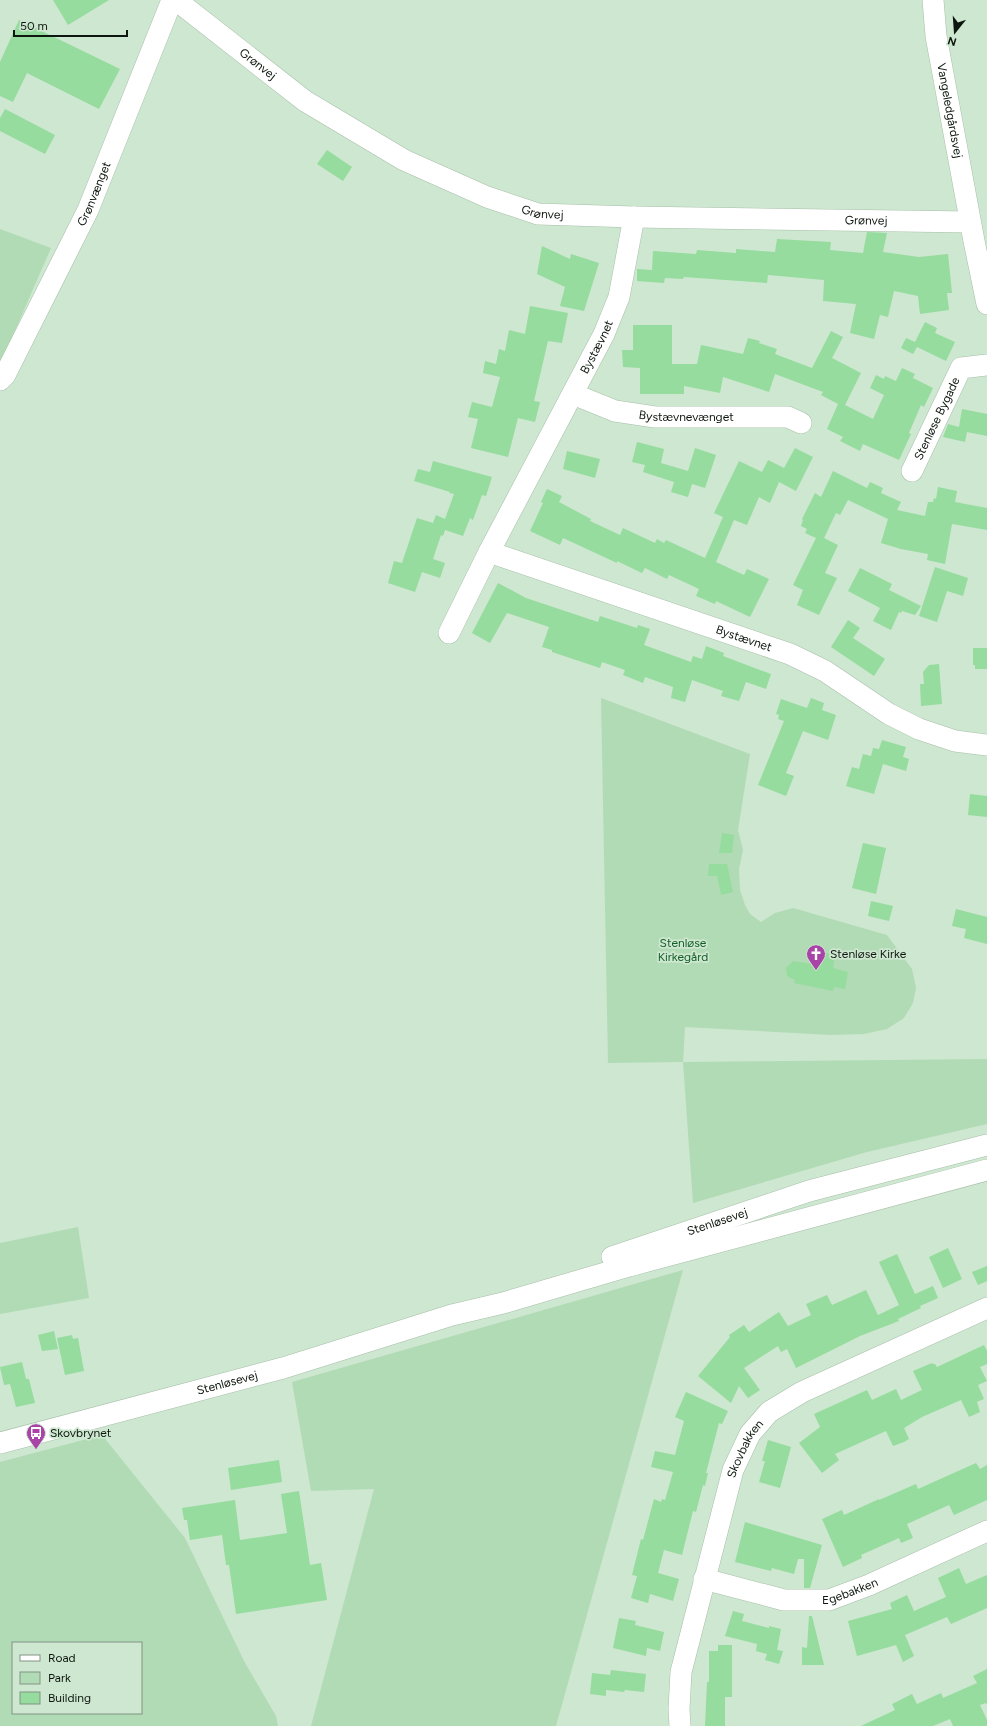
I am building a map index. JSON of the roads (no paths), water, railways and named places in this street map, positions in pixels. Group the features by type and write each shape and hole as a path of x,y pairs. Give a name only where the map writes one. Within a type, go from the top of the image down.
{"street":[{"name":"Grønvænget","path":"0,380 5,375 88,210 172,0"},
{"name":"Grønvej","path":"176,0 305,101 404,160 487,197 538,214 977,234"},
{"name":"Vangeledgårdsvej","path":"932,0 936,36 977,234"},
{"name":"Bystævnet","path":"449,633 489,552 604,334 619,297 634,218"},
{"path":"977,234 987,304"},
{"name":"Stenløse Bygade","path":"912,470 961,368 987,365"},
{"name":"Bystævnevænget","path":"573,394 615,411 654,417 788,417 801,423"},
{"name":"Bystævnet","path":"489,552 790,654 825,671 890,714 919,730 955,741 987,745"},
{"name":"Stenløsevej","path":"452,1315 496,1294 809,1191 987,1145"},
{"name":"Stenløsevej","path":"0,1443 283,1368 452,1315 503,1303 629,1266 987,1170"},
{"name":"Skovbakken","path":"680,1726 679,1709 681,1672 733,1470 750,1434 769,1412 802,1392 987,1308"},
{"name":"Egebakken","path":"704,1579 784,1600 829,1600 868,1585 987,1531"}],"place":[{"name":"Stenløse Kirke","path":"816,971"},
{"name":"Skovbrynet","path":"36,1450"}],"park label":[{"name":"Stenløse Kirkegård","path":"683,950"}]}
